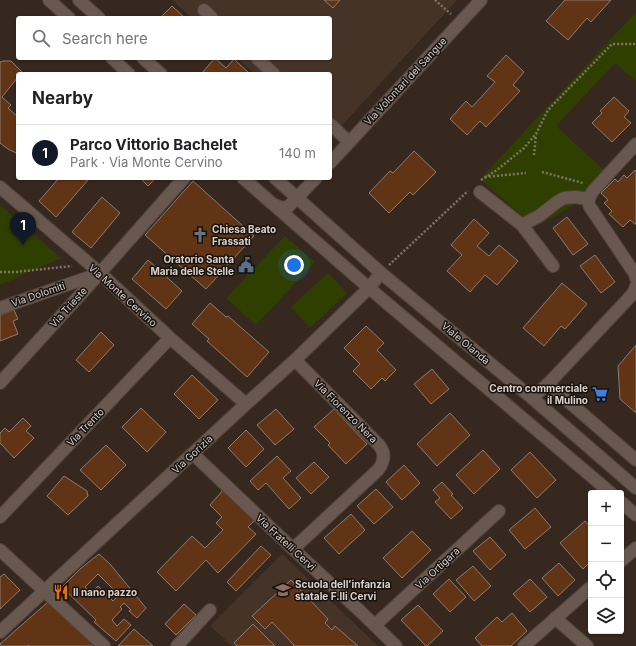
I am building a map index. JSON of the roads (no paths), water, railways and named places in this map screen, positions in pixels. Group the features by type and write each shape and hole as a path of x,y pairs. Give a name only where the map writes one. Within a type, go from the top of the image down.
{"street":[{"path":"50,0 67,16"},
{"path":"79,0 97,16"},
{"name":"Via Volontari del Sangue","path":"332,161 481,0"},
{"path":"114,60 127,72"},
{"path":"145,60 159,72"},
{"path":"259,60 272,72"},
{"path":"332,126 349,142"},
{"path":"636,144 591,195 588,202 635,274 636,278"},
{"name":"Via Trieste","path":"0,383 182,180"},
{"name":"Viale Olanda","path":"245,180 369,288 607,490"},
{"name":"Viale Olanda","path":"277,180 381,273 532,398 636,488"},
{"path":"272,203 280,207 288,207 314,180"},
{"path":"477,186 522,225 553,266"},
{"name":"Via Monte Cervino","path":"0,187 100,273 170,338 246,404"},
{"path":"522,225 564,198 571,196 591,195"},
{"name":"Via Dolomiti","path":"0,308 100,273"},
{"name":"Via Gorizia","path":"0,632 45,592 246,404 296,360 369,288 381,273"},
{"path":"532,398 548,384 628,299 634,292 636,286"},
{"name":"Via Trento","path":"0,517 170,338"},
{"name":"Via Fiorenzo Nera","path":"293,549 378,470 384,457 383,450 379,445 296,360"},
{"path":"548,384 636,460"},
{"name":"Via Fratelli Cervi","path":"193,454 396,646"},
{"path":"624,504 636,514"},
{"name":"Via Ortigara","path":"375,625 498,510"},
{"path":"624,558 636,548"},
{"path":"0,550 104,646"},
{"path":"524,646 588,590"},
{"path":"177,646 210,610"},
{"path":"555,618 587,646"}],"place":[{"name":"Chiesa Beato Frassati","path":"200,235"},
{"name":"Parco Vittorio Bachelet","path":"23,245"},
{"name":"Oratorio Santa Maria delle Stelle","path":"246,265"},
{"name":"Centro commerciale il Mulino","path":"600,394"},
{"name":"Scuola dell’infanzia statale F.lli Cervi","path":"283,590"},
{"name":"Il nano pazzo","path":"61,592"}]}
